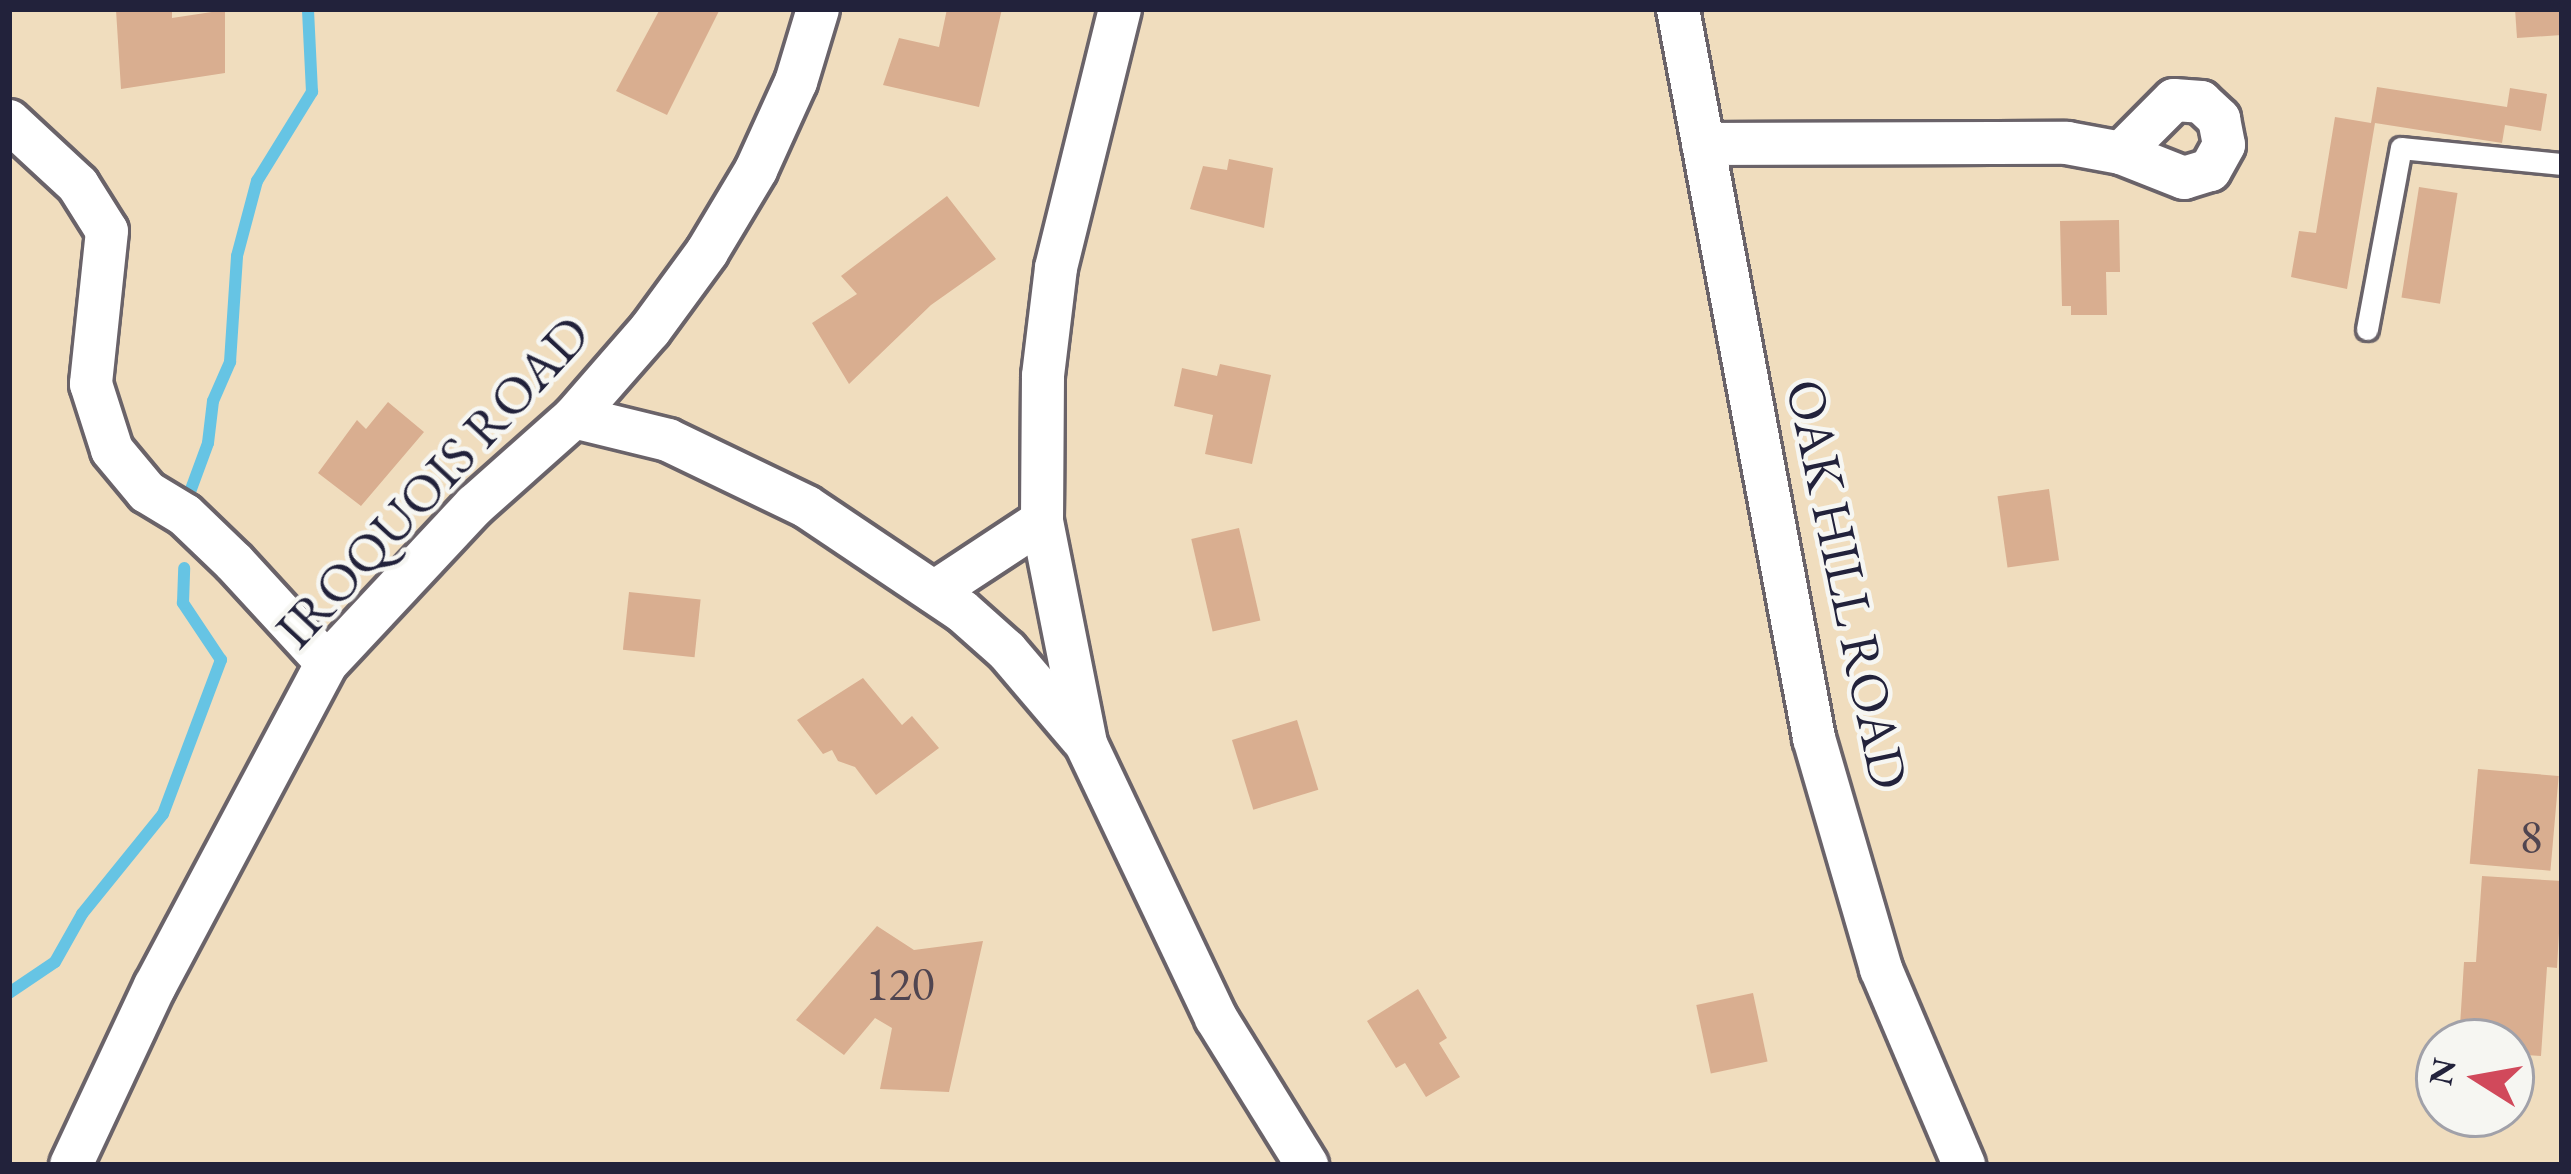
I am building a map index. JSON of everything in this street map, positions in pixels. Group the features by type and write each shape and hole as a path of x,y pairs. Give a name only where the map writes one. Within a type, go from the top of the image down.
{"street":[{"name":"IROQUOIS ROAD","path":"71,1165 155,986 327,663 475,505 574,416 650,330 707,252 764,152 796,82 818,9"},
{"path":"1120,9 1097,83 1056,268 1043,376 1042,521 1086,744 1216,1018 1307,1165"},
{"name":"OAK HILL ROAD","path":"1678,9 1814,738 1881,969 1964,1165"},
{"path":"9,121 78,185 107,231 91,384 112,450 147,492 185,515 234,562 327,663"},
{"path":"1703,144 2067,143 2121,153"},
{"path":"574,416 621,425 714,460 807,507 934,592 1007,651 1086,744"},
{"path":"934,592 1042,521"}],"lane":[{"path":"2367,329 2402,148 2562,164"}],"building":[{"path":"172,9 172,18 225,10 225,73 121,89 116,10"},
{"path":"660,9 720,9 667,115 616,91"},
{"path":"947,9 1002,9 979,107 883,85 899,38 939,47"},
{"path":"2515,9 2562,9 2562,35 2517,38"},
{"path":"2377,87 2507,107 2510,88 2547,94 2541,131 2505,125 2502,143 2375,123 2347,289 2291,277 2299,231 2316,233 2335,117 2371,123"},
{"path":"1229,159 1273,168 1264,228 1190,209 1203,166 1227,170"},
{"path":"2419,187 2458,193 2440,304 2401,298"},
{"path":"947,196 996,259 931,305 849,384 812,323 857,294 841,276"},
{"path":"2119,220 2120,272 2106,272 2107,315 2071,315 2071,306 2062,306 2060,221"},
{"path":"1220,364 1271,375 1252,464 1205,454 1213,415 1174,406 1182,368 1217,376"},
{"path":"388,402 424,432 361,506 318,473 357,420 366,429"},
{"path":"2049,489 2059,560 2008,568 1998,496"},
{"path":"1239,528 1260,621 1213,632 1191,539"},
{"path":"629,592 701,600 695,657 623,650"},
{"path":"863,678 902,725 912,716 939,748 876,795 855,767 838,761 832,750 823,754 797,720"},
{"path":"1297,720 1318,790 1253,810 1232,740"},
{"path":"2478,769 2559,776 2550,871 2470,864"},
{"path":"2482,876 2562,881 2557,968 2547,967 2541,1056 2535,1056 2535,1018 2460,1018 2464,962 2476,962"},
{"path":"877,926 914,950 983,941 949,1092 880,1089 892,1028 875,1018 844,1055 796,1020"},
{"path":"1418,989 1447,1038 1439,1043 1460,1077 1426,1097 1405,1063 1396,1068 1367,1021"},
{"path":"1753,993 1768,1061 1711,1074 1696,1005"}],"waterway":[{"path":"190,492 208,443 213,401 230,362 237,256 257,181 312,92 308,9"},
{"path":"9,993 55,962 82,914 163,814 221,660 183,603 184,568"}]}
